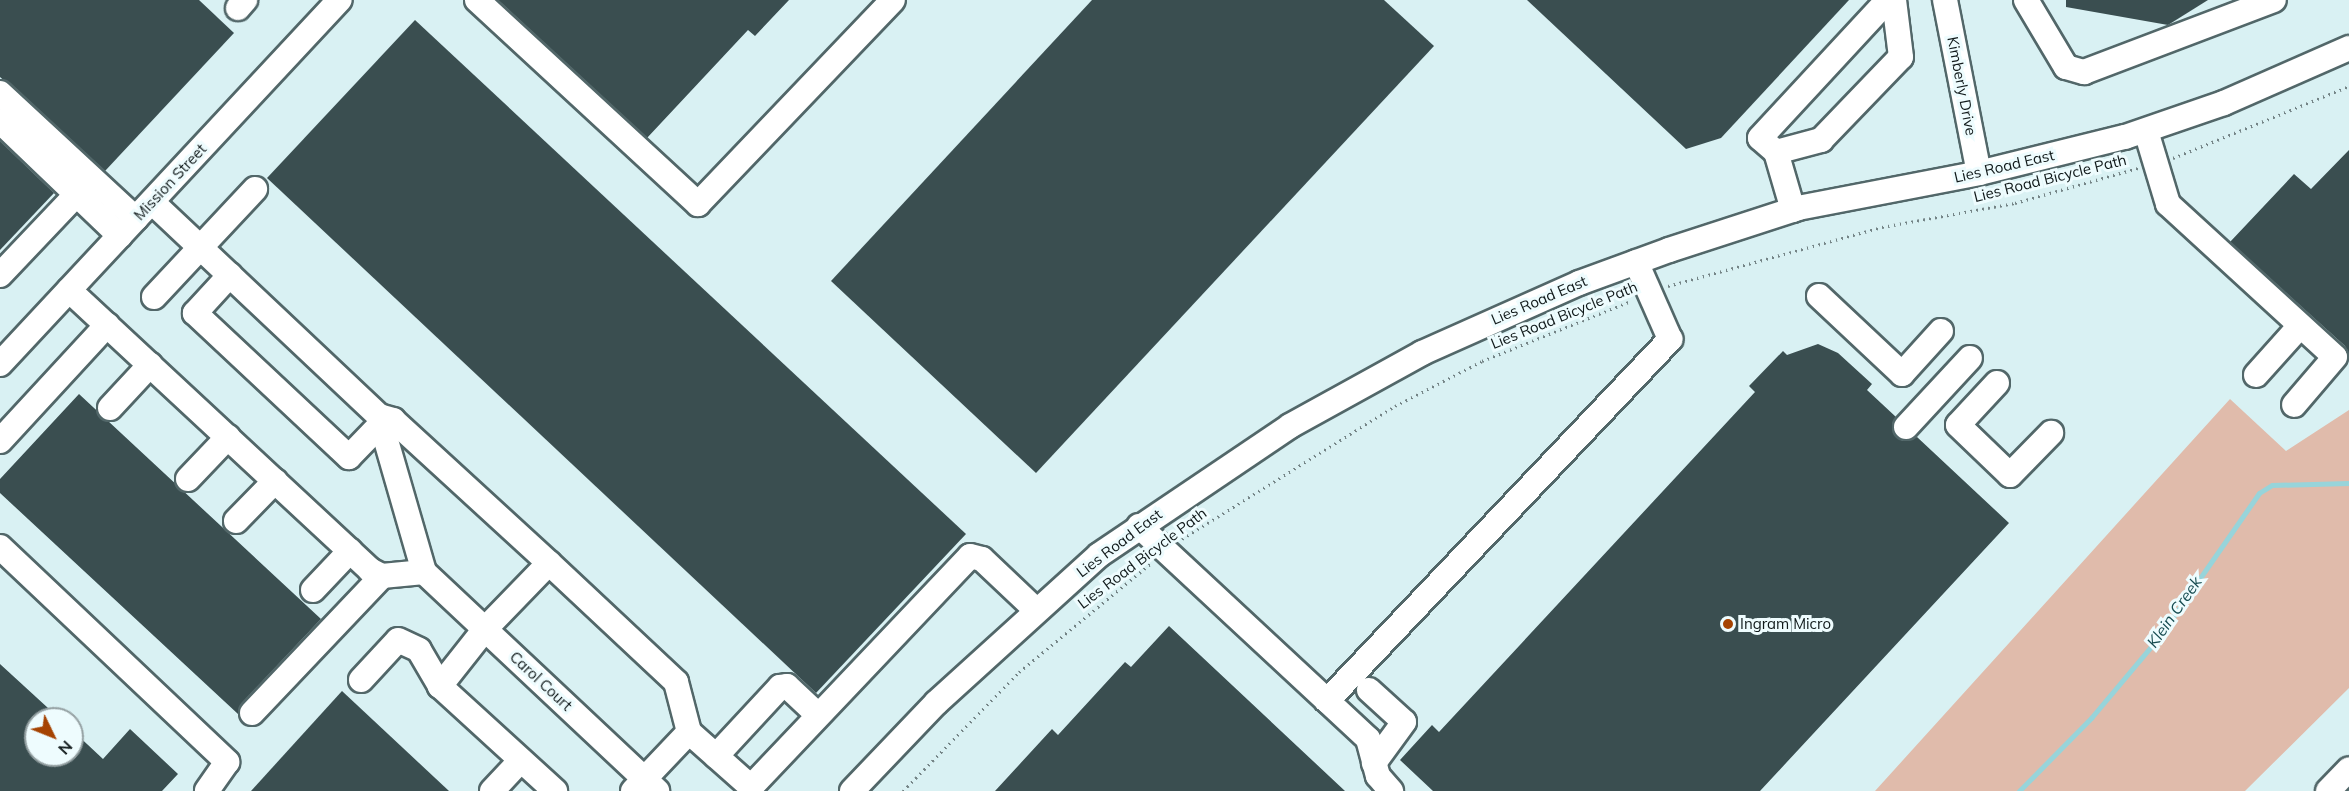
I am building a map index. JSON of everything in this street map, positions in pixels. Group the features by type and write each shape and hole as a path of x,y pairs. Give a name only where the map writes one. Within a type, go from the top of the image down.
{"street":[{"path":"477,0 698,204 893,0"},
{"path":"1793,210 1776,153 1760,138 1887,0"},
{"path":"1776,153 1828,135 1900,57 1894,0"},
{"name":"Kimberly Drive","path":"1945,0 1979,173"},
{"path":"2026,0 2066,67 2085,72 2274,0"},
{"name":"Mission Street","path":"0,364 136,219 331,3"},
{"name":"Lies Road East","path":"852,791 936,703 1099,555 1290,426 1386,371 1510,311 1636,262 1793,210 1979,173 2146,131 2259,90 2349,48"},
{"path":"0,93 39,121 89,166 136,219"},
{"path":"0,121 77,194 200,247 380,420 424,572 382,576 252,712"},
{"path":"2146,131 2168,204 2335,357 2294,405"},
{"path":"154,297 255,189"},
{"path":"0,275 77,194"},
{"path":"1327,702 1671,339 1636,262"},
{"path":"230,275 195,313 349,457 380,420"},
{"path":"69,290 350,551 382,576"},
{"path":"1819,296 1902,374 1941,331"},
{"path":"0,441 107,325"},
{"path":"2256,375 2300,326"},
{"path":"1906,427 1970,358"},
{"path":"110,408 150,365"},
{"path":"1997,383 1958,425 2010,475 2051,433"},
{"path":"380,420 393,420 675,682 689,732 751,788 970,555 982,559 1036,610"},
{"path":"188,479 228,437"},
{"path":"236,521 274,481"},
{"path":"1139,526 1368,739 1374,763 1391,791"},
{"path":"0,547 227,762 219,787"},
{"path":"313,590 350,551"},
{"path":"440,686 485,629 549,563"},
{"name":"Carol Court","path":"424,572 645,787"},
{"path":"361,680 398,640 418,650 440,686 555,791"},
{"path":"716,756 780,687 787,686 818,715"},
{"path":"1369,690 1404,722 1374,763"},
{"path":"645,787 689,732"},
{"path":"492,791 521,760"},
{"path":"2328,791 2349,769"}],"path":[{"name":"Lies Road Bicycle Path","path":"903,791 1019,672 1166,551 1395,406 1482,361 1650,293 1761,258 1882,227 2014,203 2156,163 2209,146 2349,86"}],"shaded area":[{"path":"2230,399 2286,451 2349,410 2349,688 2245,791 1875,791"}],"building":[{"path":"0,0 199,0 234,33 105,171 0,77"},
{"path":"498,0 789,0 755,36 748,30 647,138"},
{"path":"1092,0 1384,0 1434,46 1036,473 831,281"},
{"path":"1527,0 1849,0 1721,138 1686,149"},
{"path":"2066,0 2208,0 2168,25 2066,7"},
{"path":"415,20 966,534 816,693 267,178"},
{"path":"0,141 54,193 0,250"},
{"path":"2349,150 2349,358 2345,346 2230,242 2294,174 2311,189"},
{"name":"Ingram Micro","path":"1818,344 1838,353 1872,384 1867,390 1896,417 1892,424 1896,437 1903,441 1917,437 2009,523 1760,791 1433,791 1400,760 1432,725 1439,732 1755,392 1749,386 1783,351 1787,355"},
{"path":"79,394 321,619 242,703 238,714 0,493 0,479"},
{"path":"1169,626 1345,791 995,791 1052,729 1058,735 1125,662 1131,667"},
{"path":"0,664 47,707 24,707 24,767 84,767 84,741 103,759 130,729 178,774 162,791 0,791"},
{"path":"342,691 449,791 251,791"}],"waterway":[{"name":"Klein Creek","path":"2019,791 2091,718 2159,637 2259,493 2272,485 2349,483"}],"place":[{"name":"Ingram Micro","path":"1728,624"}]}
